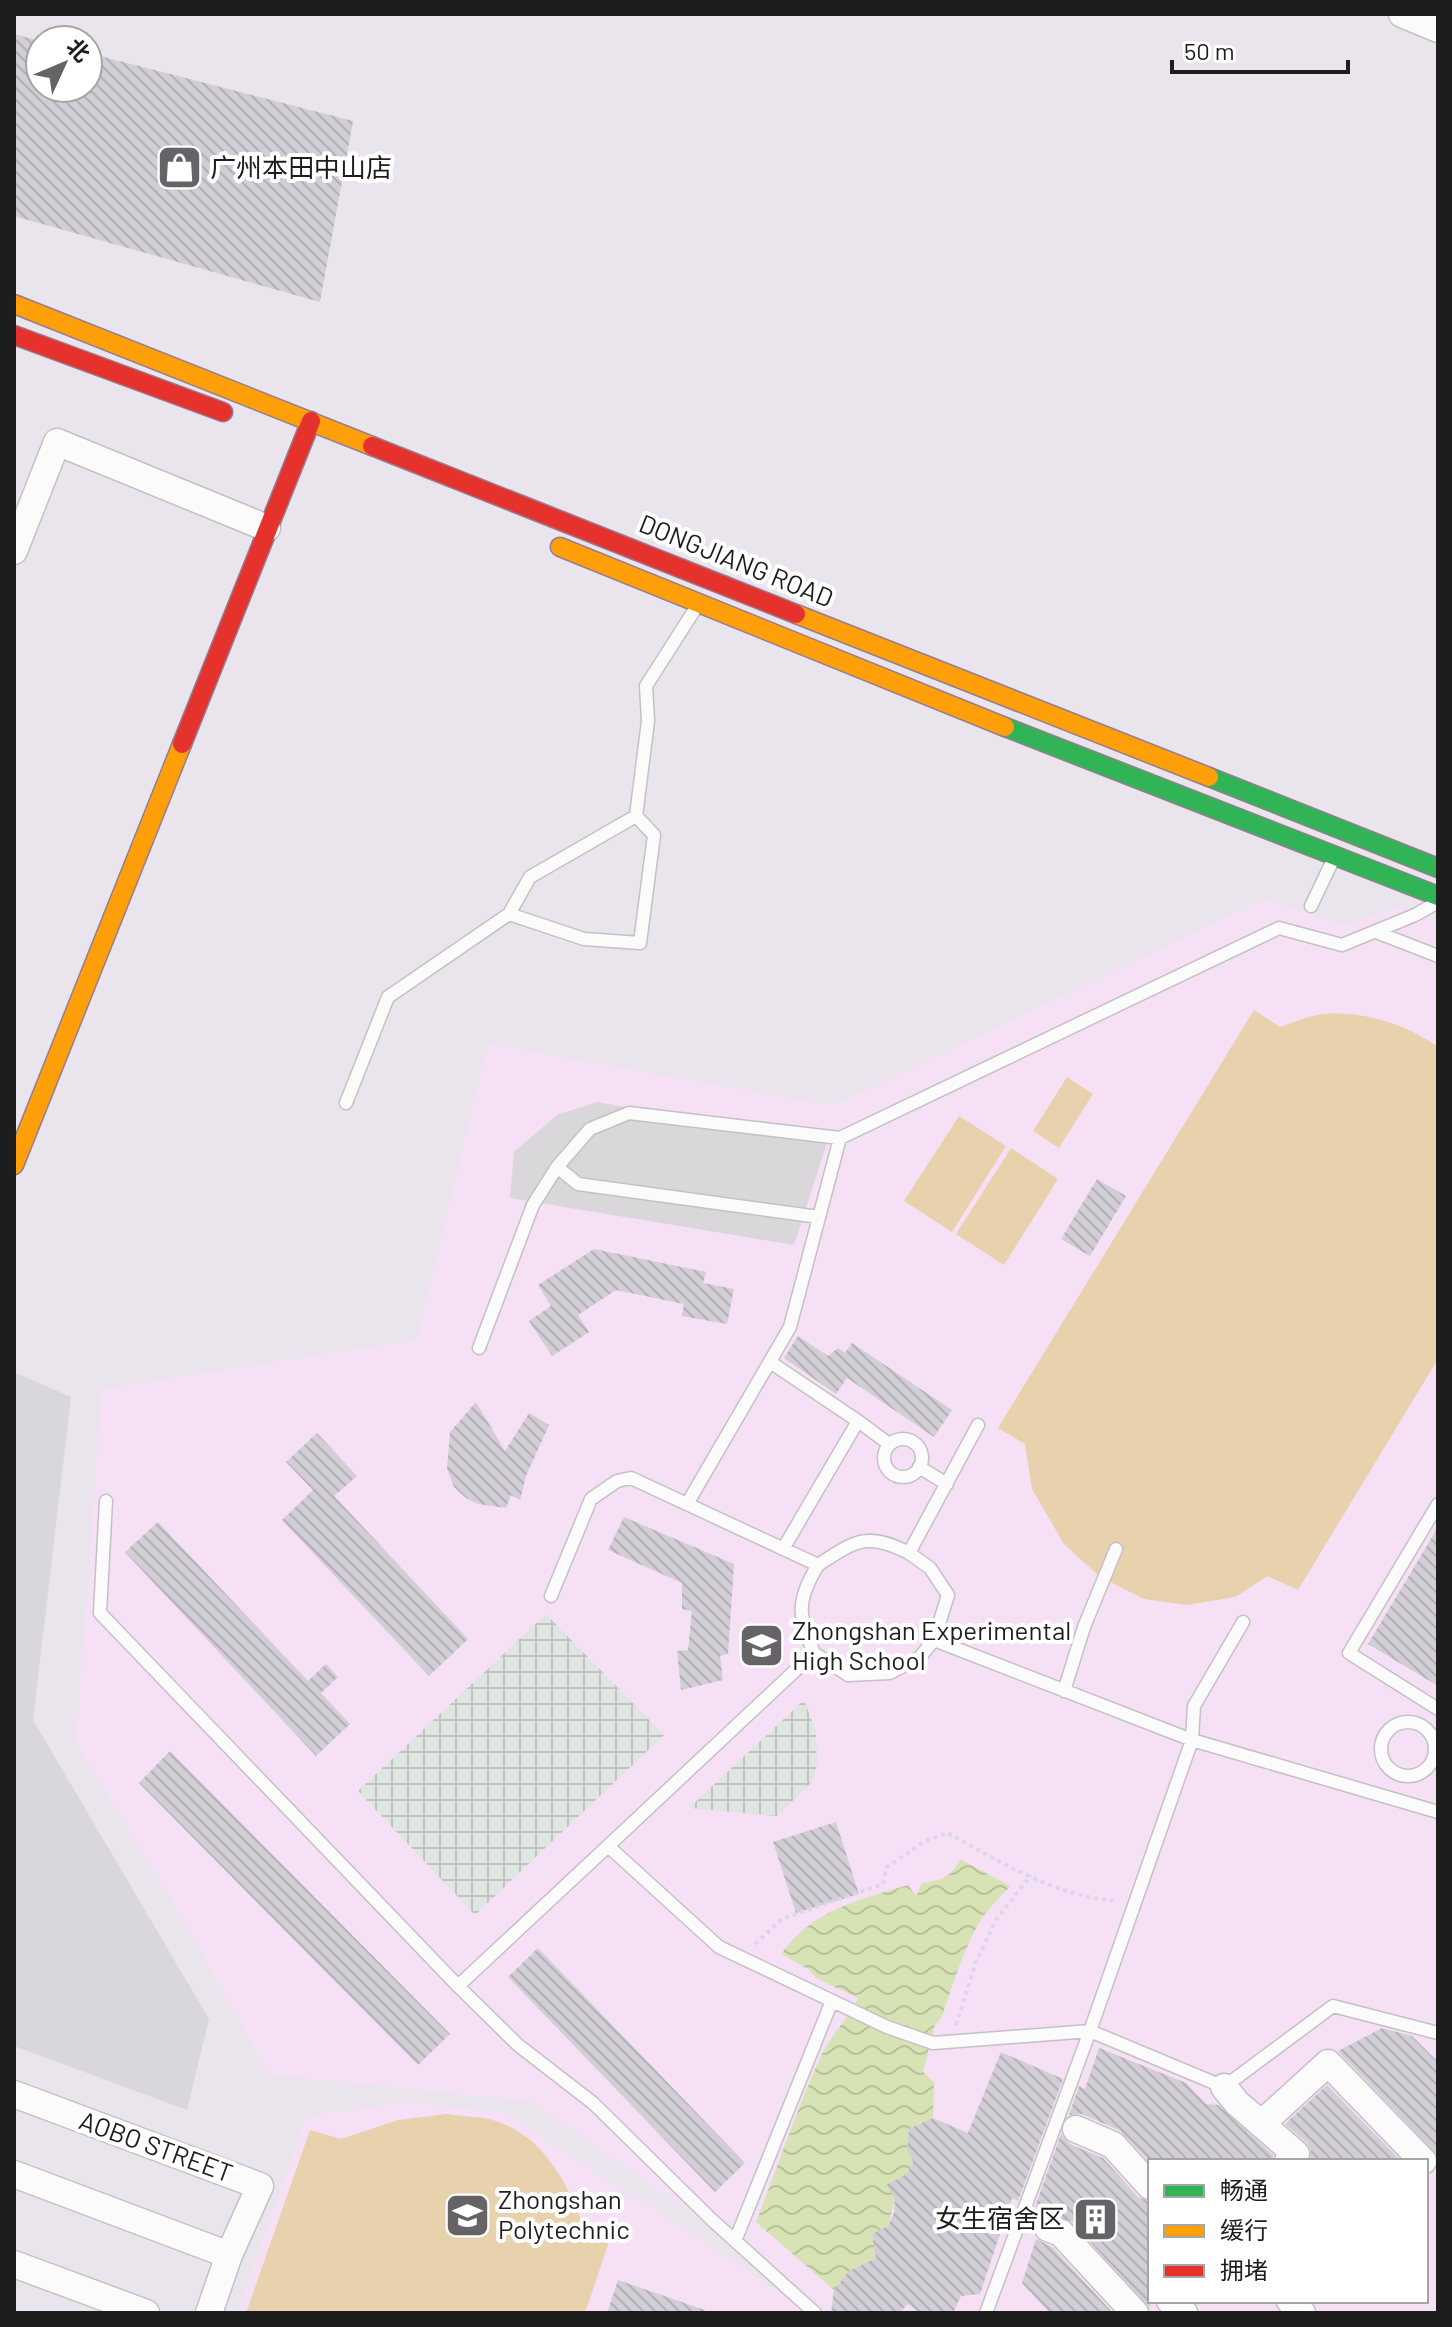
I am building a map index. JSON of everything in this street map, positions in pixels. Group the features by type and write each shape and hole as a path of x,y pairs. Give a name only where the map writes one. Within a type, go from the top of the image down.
{"street":[{"path":"1402,14 1438,29"},
{"name":"DONGJIANG ROAD","path":"14,304 1438,868"},
{"path":"14,335 244,420"},
{"path":"14,1165 311,421"},
{"path":"14,551 57,442 267,528"},
{"name":"DONGJIANG ROAD","path":"537,537 1170,794 1438,899"},
{"path":"1261,2124 1328,2063 1422,2159"},
{"path":"1224,2087 1295,2159"},
{"name":"AOBO STREET","path":"14,2094 260,2186 229,2255 209,2313"},
{"path":"1076,2129 1113,2145 1148,2184"},
{"path":"14,2174 229,2255"},
{"path":"1048,2228 1061,2233 1135,2313"},
{"path":"14,2264 146,2313"}],"lane":[{"path":"636,816 648,721 646,686 699,603"},
{"path":"509,914 584,939 640,943 654,835 636,816"},
{"path":"346,1103 388,997 509,914 530,877 636,816"},
{"path":"1311,906 1335,857"},
{"path":"479,1348 533,1205 557,1167 590,1129 629,1113 840,1138 1279,928 1342,945 1376,932 1438,899"},
{"path":"1376,932 1438,956"},
{"path":"687,1504 790,1327 840,1138"},
{"path":"557,1167 578,1184 819,1217"},
{"path":"770,1362 889,1444"},
{"path":"783,1549 858,1421"},
{"path":"909,1553 978,1425"},
{"path":"901,1439 914,1442 921,1452 919,1467 907,1477 890,1472 884,1455 889,1444 901,1439"},
{"path":"919,1467 947,1484"},
{"path":"551,1596 591,1499 617,1481 631,1478 818,1565"},
{"path":"106,1501 100,1613 518,2045 593,2103 735,2241 815,2313"},
{"path":"1417,1723 1426,1728 1435,1744 1433,1762 1419,1774 1401,1776 1393,1772 1382,1758 1385,1733 1400,1723 1417,1723 1436,1709 1349,1653 1438,1504"},
{"path":"856,1540 885,1541 909,1553 930,1568 948,1595 934,1640 920,1657 890,1673 848,1675 814,1653 802,1623 801,1592 818,1565 856,1540"},
{"path":"1064,1691 1084,1627 1116,1549"},
{"path":"986,2313 1090,2031 1192,1740 1194,1706 1243,1622"},
{"path":"934,1640 1192,1740 1438,1812"},
{"path":"458,1986 814,1653"},
{"path":"608,1846 719,1947 887,2027 933,2043 1090,2031 1224,2087 1333,2006 1438,2033"},
{"path":"735,2241 832,2001"}],"path":[{"path":"746,1960 759,1937 782,1919 883,1884 887,1867 927,1840 948,1833 1003,1864 1094,1899 1134,1902"},
{"path":"950,2041 976,1962 996,1920 1031,1875"}],"shaded area":[{"name":"Zhongshan Experimental High School","path":"1265,899 1346,926 1397,906 1438,921 1438,2313 834,2313 533,2102 269,2074 183,1919 76,1742 102,1389 417,1340 488,1044 833,1106"},
{"path":"1254,1010 1280,1027 1317,1015 1364,1016 1411,1031 1438,1047 1438,1359 1298,1590 1268,1576 1235,1597 1187,1605 1144,1599 1100,1577 1064,1544 1032,1489 1025,1444 998,1428"},
{"path":"1067,1077 1093,1094 1059,1148 1033,1131"},
{"path":"597,1102 827,1143 794,1245 510,1198 514,1152 557,1115"},
{"path":"959,1116 1006,1146 952,1232 904,1201"},
{"path":"1011,1148 1058,1179 1004,1265 956,1234"},
{"path":"14,1372 71,1397 33,1720 209,2019 187,2110 14,2046"},
{"path":"546,1614 664,1735 475,1915 358,1791"},
{"path":"804,1700 816,1731 817,1765 812,1782 777,1816 689,1808"},
{"name":"Zhongshan Polytechnic","path":"407,2102 505,2113 812,2313 237,2313 306,2117"},
{"name":"Zhongshan Polytechnic","path":"447,2114 491,2119 518,2131 552,2164 581,2220 612,2233 585,2313 246,2313 310,2130 341,2139 398,2120"}],"water":[{"path":"960,1859 1010,1886 988,1910 972,1935 942,2017 935,2025 923,2072 934,2082 933,2118 909,2129 907,2150 913,2161 895,2198 888,2226 872,2234 876,2258 849,2271 834,2290 756,2222 822,2054 858,1998 816,1978 808,1969 781,1954 793,1939 822,1917 854,1902 908,1885 916,1896 922,1883 945,1877"}],"building":[{"name":"广州本田中山店","path":"14,34 24,37 24,104 104,104 104,57 353,121 320,302 14,216"},
{"path":"1097,1179 1126,1196 1090,1256 1061,1239"},
{"path":"594,1249 706,1272 703,1283 734,1289 727,1324 682,1316 684,1304 616,1290 578,1315 589,1332 552,1356 529,1321 551,1306 538,1285"},
{"path":"798,1336 828,1356 838,1348 845,1353 852,1343 952,1410 934,1437 847,1378 836,1394 784,1358"},
{"path":"476,1402 505,1451 529,1413 549,1425 526,1476 520,1500 511,1495 506,1508 478,1504 466,1498 454,1487 447,1469 450,1432"},
{"path":"317,1433 357,1476 334,1496 468,1639 429,1676 282,1520 313,1490 286,1462"},
{"path":"624,1517 734,1564 728,1654 720,1656 723,1680 681,1690 677,1651 688,1650 692,1611 682,1609 682,1583 608,1550"},
{"path":"158,1522 308,1681 326,1664 338,1677 321,1693 350,1724 316,1756 125,1552"},
{"path":"1438,1527 1438,1686 1368,1644"},
{"path":"170,1751 450,2034 418,2065 139,1783"},
{"path":"836,1822 859,1894 796,1913 773,1842"},
{"path":"538,1948 745,2163 715,2192 508,1977"},
{"path":"1382,2028 1412,2036 1438,2062 1438,2156 1338,2051"},
{"path":"1099,2048 1186,2083 1206,2104 1218,2105 1273,2155 1272,2159 1148,2160 1119,2130 1082,2114 1069,2115 1079,2086 1085,2089"},
{"path":"1001,2052 1063,2079 1018,2201 1012,2198 980,2294 961,2296 953,2313 920,2313 908,2304 899,2313 831,2313 834,2290 849,2271 876,2258 872,2234 888,2226 894,2213 895,2198 886,2185 907,2174 913,2161 907,2150 909,2129 933,2118 968,2133"},
{"path":"1327,2085 1399,2159 1310,2159 1311,2150 1307,2143 1285,2124"},
{"path":"1061,2134 1070,2144 1103,2158 1138,2197 1148,2201 1150,2308 1072,2222 1035,2207"},
{"path":"1036,2239 1052,2247 1113,2313 1050,2313 1022,2283"},
{"path":"618,2280 705,2310 704,2313 607,2313"}],"traffic: fast":[{"path":"1005,727 1438,896"},
{"path":"1209,777 1438,868"}],"traffic: slow":[{"path":"14,304 372,446"},
{"path":"560,547 1005,727"},
{"path":"796,614 1209,777"},
{"path":"14,1165 182,744"}],"traffic: jam":[{"path":"14,335 223,412"},
{"path":"182,744 311,421"},
{"path":"372,446 796,614"}],"place":[{"name":"广州本田中山店","path":"179,168"},
{"name":"Zhongshan Experimental High School","path":"761,1646"},
{"name":"Zhongshan Polytechnic","path":"467,2215"},
{"name":"女生宿舍区","path":"1096,2219"}]}
